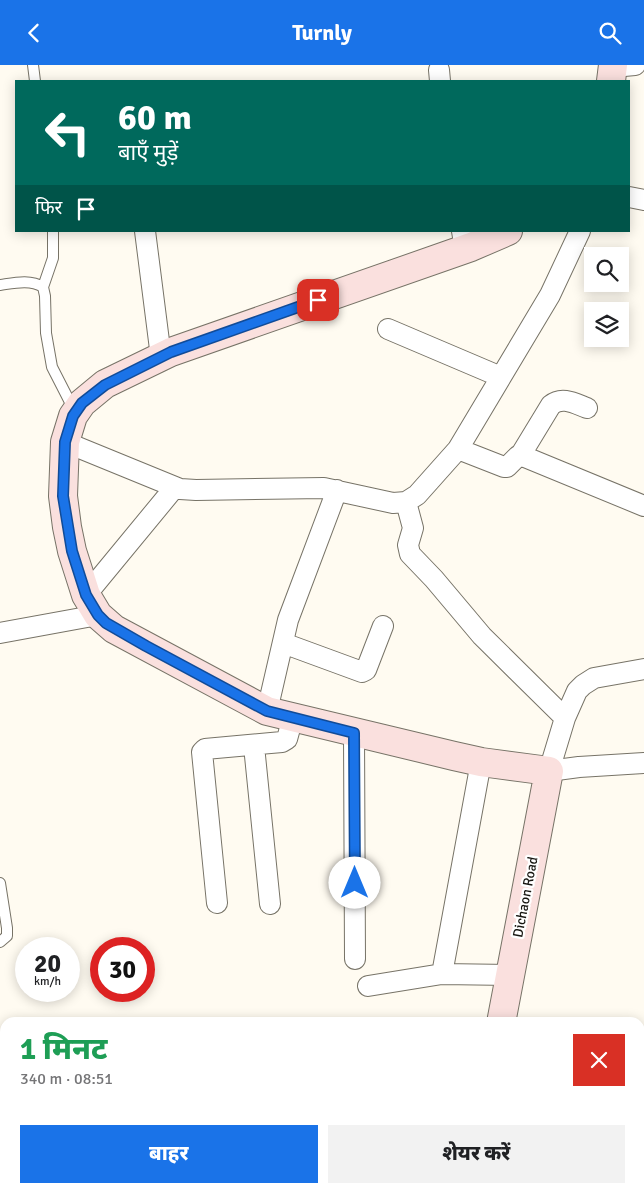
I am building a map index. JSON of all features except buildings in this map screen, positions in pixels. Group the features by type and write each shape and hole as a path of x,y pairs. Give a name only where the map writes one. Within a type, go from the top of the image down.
{"street":[{"path":"630,197 644,200"},
{"path":"145,232 161,357"},
{"path":"503,232 464,240 171,352 105,385 75,411 65,442 63,496 72,551 92,605 114,629 280,714 481,762 549,771 644,763"},
{"path":"65,442 175,487 196,490 310,488 337,490 393,503 406,502 417,495 458,449 550,295 580,232"},
{"path":"388,329 501,377"},
{"path":"458,449 507,467 520,456 551,405 555,402 564,400 587,408"},
{"path":"520,456 543,463 644,506"},
{"path":"0,633 92,605 175,487"},
{"path":"217,903 202,752 205,749 254,746 285,741 280,714 283,643 294,602 337,490"},
{"path":"406,502 413,528 408,545 410,554 434,579 482,636 565,718"},
{"path":"283,643 362,672 366,670 382,626"},
{"path":"549,771 565,718 577,691 594,678 644,669"},
{"path":"354,733 355,959"},
{"path":"254,746 270,904"},
{"path":"442,974 481,762"},
{"name":"Dichaon Road","path":"502,1017 549,771"},
{"path":"368,987 442,974 510,975"}],"lane":[{"path":"33,65 35,80"},
{"path":"53,232 52,259 43,287 46,333 52,367 75,411"},
{"path":"0,285 24,282 37,283 43,287"},
{"path":"0,883 7,928 7,936 0,942"}],"route":[{"path":"318,300 171,352 105,385 91,395 75,411 65,442 63,496 72,551 86,595 98,615 106,623 267,711 354,733 355,883"}]}
